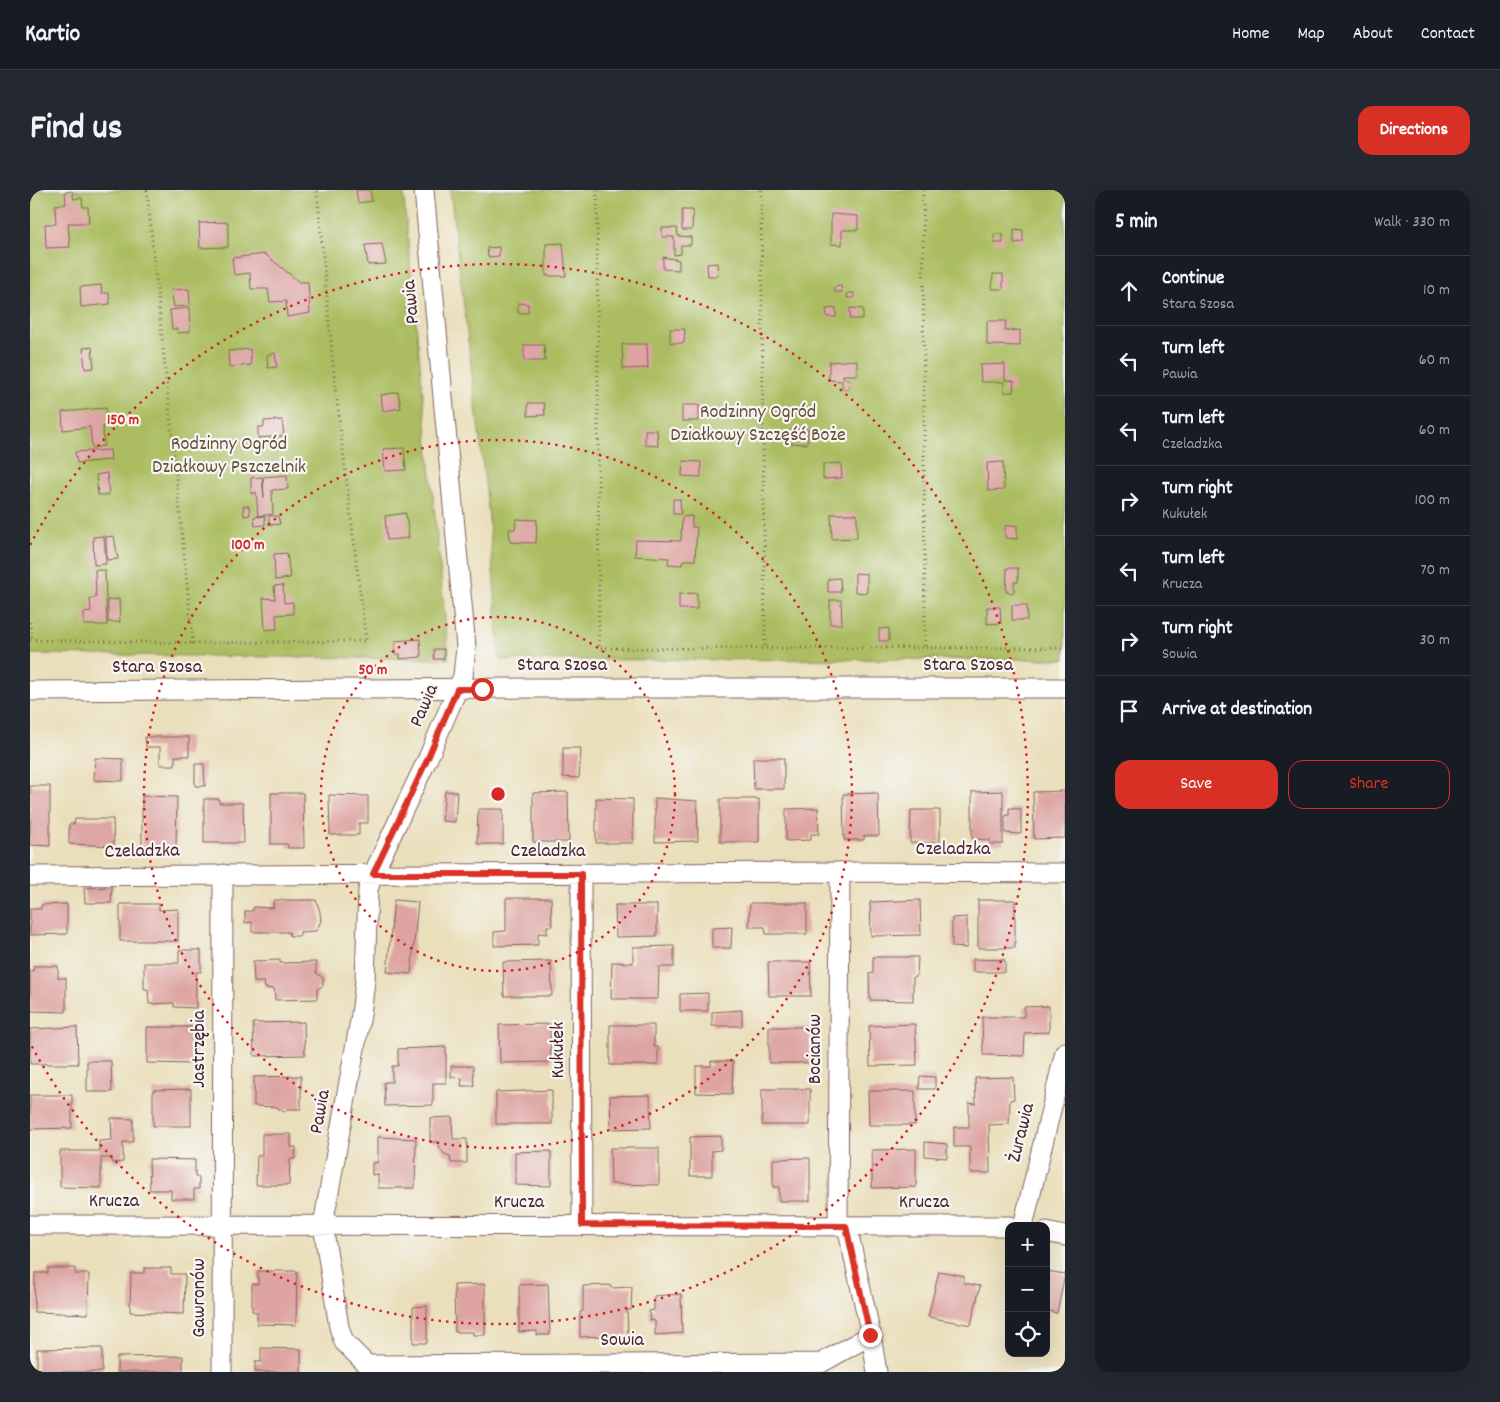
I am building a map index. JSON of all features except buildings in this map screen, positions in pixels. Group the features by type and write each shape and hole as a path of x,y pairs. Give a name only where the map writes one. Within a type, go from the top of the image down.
{"street":[{"name":"Pawia","path":"323,1226 361,1015 365,981 368,890 373,874 428,758 463,676 466,647 424,190"},
{"name":"Stara Szosa","path":"30,691 1065,688"},
{"name":"Czeladzka","path":"30,876 840,872 1065,873"},
{"name":"Bocianów","path":"840,872 842,1226"},
{"name":"Jastrzębia","path":"223,874 223,1224"},
{"name":"Kukułek","path":"581,874 582,1225"},
{"name":"Żurawia","path":"1024,1222 1065,1052"},
{"name":"Gawronów","path":"222,1372 223,1224"},
{"name":"Krucza","path":"30,1225 1005,1226"},
{"name":"Sowia","path":"323,1226 339,1327 344,1342 369,1368 821,1363 870,1335"},
{"path":"842,1226 870,1335 877,1372"},
{"path":"1050,1233 1065,1236"}],"path":[{"path":"147,190 193,643"},
{"path":"30,622 31,640 193,643 366,642 335,385 317,190"},
{"path":"597,190 599,648 1065,648"},
{"path":"761,190 765,649"},
{"path":"923,190 925,647"}],"green space":[{"name":"Rodzinny Ogród Działkowy Pszczelnik","path":"30,190 403,190 449,659 30,654"},
{"name":"Rodzinny Ogród Działkowy Szczęść Boże","path":"450,190 1065,190 1065,659 500,660 488,508"}],"route":[{"path":"482,689 457,689 428,758 373,874 581,874 582,1225 846,1226 870,1335"}]}
